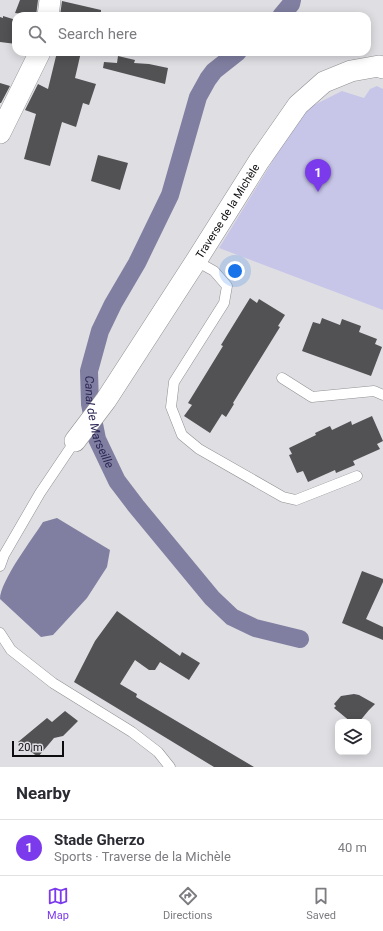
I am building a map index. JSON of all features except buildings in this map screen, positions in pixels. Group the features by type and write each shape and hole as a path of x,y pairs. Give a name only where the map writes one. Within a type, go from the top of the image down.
{"street":[{"path":"48,12 50,0"},
{"path":"0,133 38,56"},
{"name":"Traverse de la Michèle","path":"75,441 106,400 259,161 298,104 324,82 351,71 379,66 383,68"}],"lane":[{"path":"196,261 214,270 227,286 224,303 174,382 171,407 182,435 199,449 283,497 296,500 357,476"},
{"path":"282,378 312,397 374,390 383,395"},
{"path":"0,566 4,555 40,493 75,441"},
{"path":"0,633 11,650 53,683 132,732 158,752 170,767"}],"shaded area":[{"path":"377,86 383,89 383,310 219,248 288,136 308,108 342,91 364,98 370,89"},
{"path":"57,518 110,550 107,567 87,598 53,635 41,637 0,599 1,591 11,571 43,522"}],"waterway":[{"name":"Canal de Marseille","path":"284,12 291,4 292,0"},
{"name":"Canal de Marseille","path":"233,56 214,71 198,97 170,195 137,263 113,304 100,331 89,371 90,404 97,439 117,481 212,598 232,617 255,628 300,639"}],"place":[{"name":"Stade Gherzo","path":"318,192"}]}
